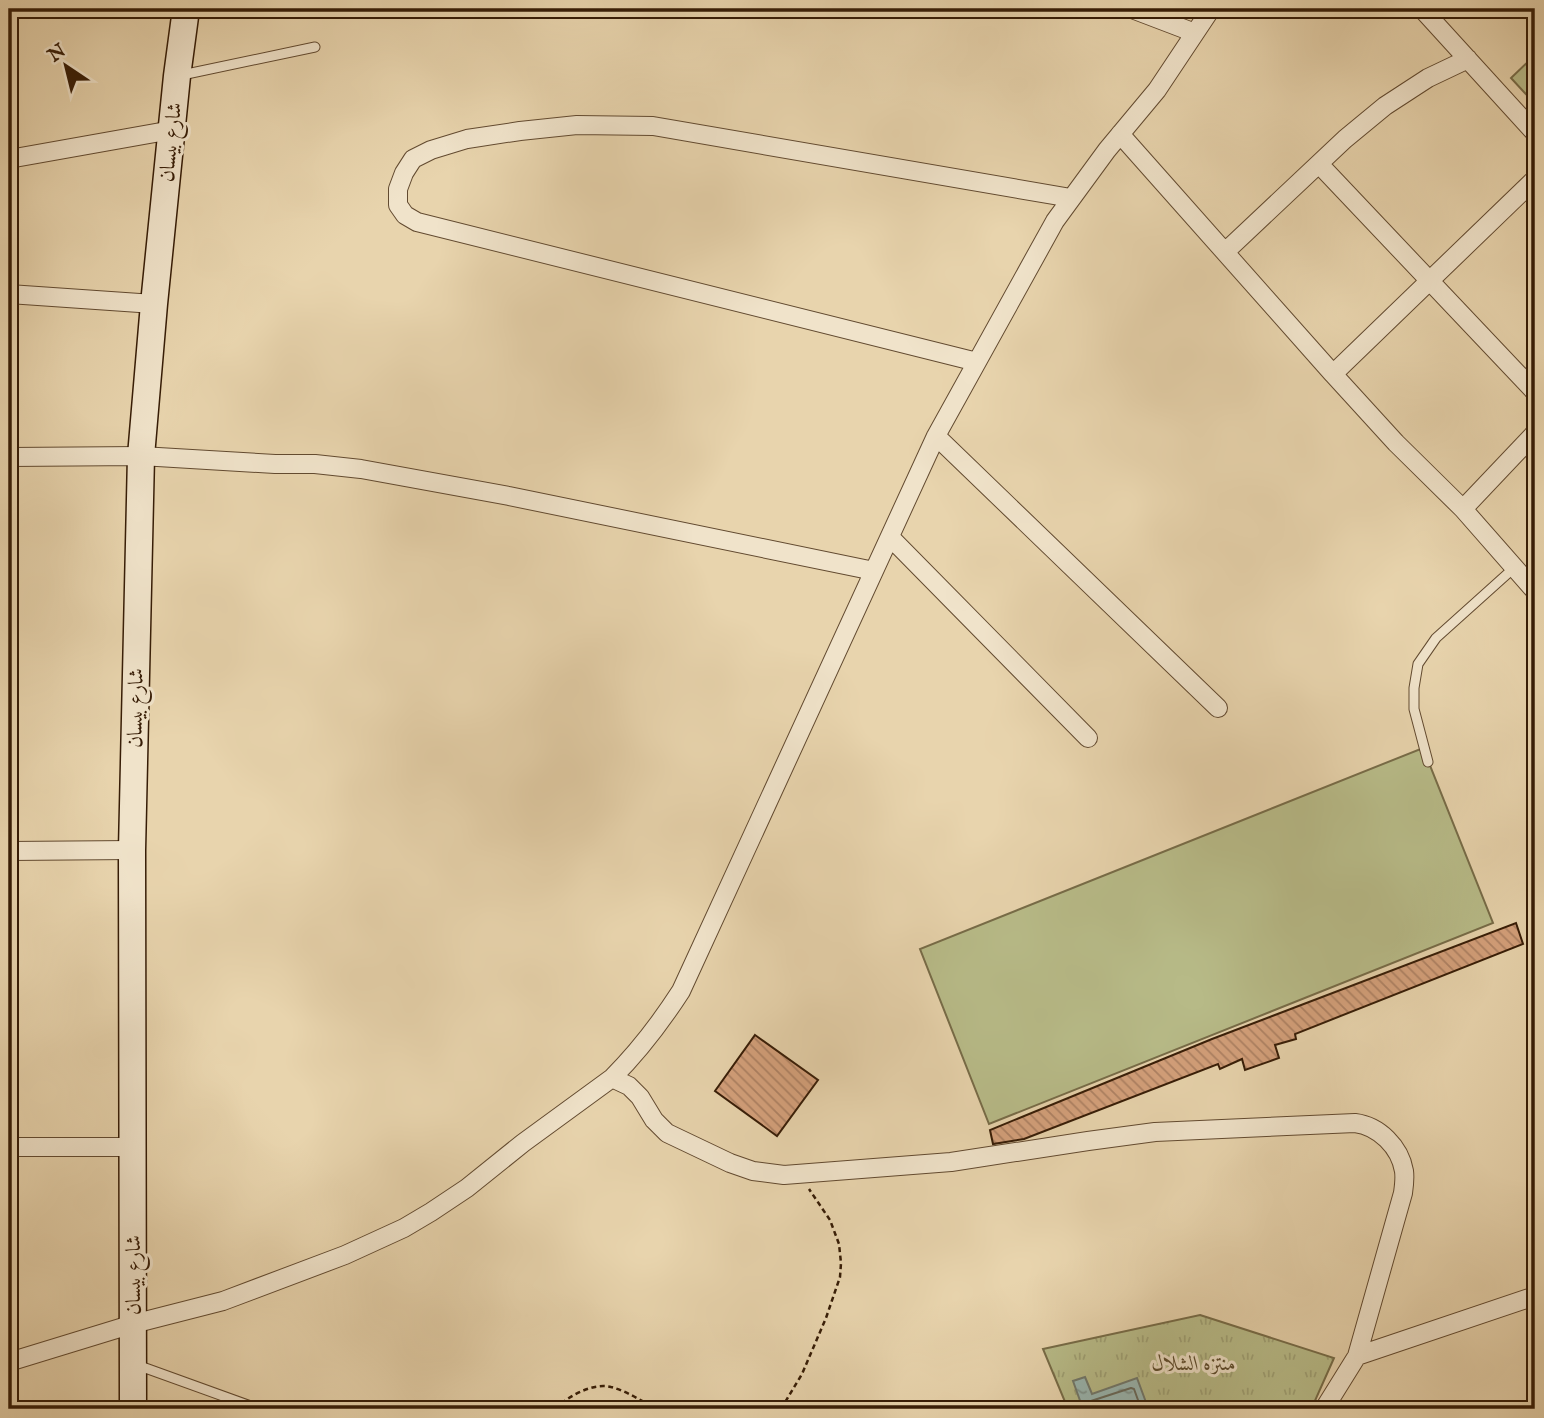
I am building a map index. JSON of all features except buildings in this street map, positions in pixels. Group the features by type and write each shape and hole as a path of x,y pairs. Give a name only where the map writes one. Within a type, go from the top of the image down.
{"street":[{"name":"شارع بيسان","path":"133,1409 132,850 141,456 154,304 186,9"},
{"path":"1132,9 1195,33"},
{"path":"9,1362 133,1324 223,1301 345,1255 404,1228 467,1188 612,1078 629,1061 654,1031 681,991 936,436 1055,221 1120,134 1157,90 1211,9"},
{"path":"1422,9 1535,133"},
{"path":"1225,252 1345,139 1403,93 1427,78 1468,59"},
{"path":"977,362 417,222 405,215 398,205 398,189 413,159 467,139 577,125 653,126 1071,198"},
{"path":"9,159 172,130"},
{"path":"1120,134 1395,443 1463,509 1535,591"},
{"path":"1319,164 1535,392"},
{"path":"1333,374 1535,178"},
{"path":"9,294 154,304"},
{"path":"1463,509 1535,433"},
{"path":"936,436 1218,708"},
{"path":"9,457 141,456 315,464 361,469 509,496 874,571"},
{"path":"890,537 1088,738"},
{"path":"9,851 132,850"},
{"path":"612,1078 629,1086 667,1133 730,1163 753,1171 784,1175 951,1162 1155,1132 1328,1124 1366,1125 1383,1135 1399,1156 1404,1172 1403,1193 1357,1356 1324,1409"},
{"path":"9,1147 132,1147"},
{"path":"1357,1356 1535,1296"}],"lane":[{"path":"177,76 315,47"},
{"path":"1428,762 1414,709 1418,664 1436,638 1515,567"},
{"path":"132,1363 259,1409"}],"path":[{"path":"781,1409 802,1374 840,1277 839,1244 830,1220 799,1174"},
{"path":"555,1409 584,1389 609,1386 657,1409"}],"green space":[{"path":"1535,55 1535,104 1511,78"},
{"path":"1423,748 1493,923 989,1124 920,949"},
{"name":"منتزه الشلال","path":"1200,1315 1334,1358 1314,1403 1308,1409 1068,1409 1043,1349"}],"water":[{"path":"1085,1377 1092,1394 1137,1378 1147,1405 1134,1409 1083,1409 1073,1381"}]}
